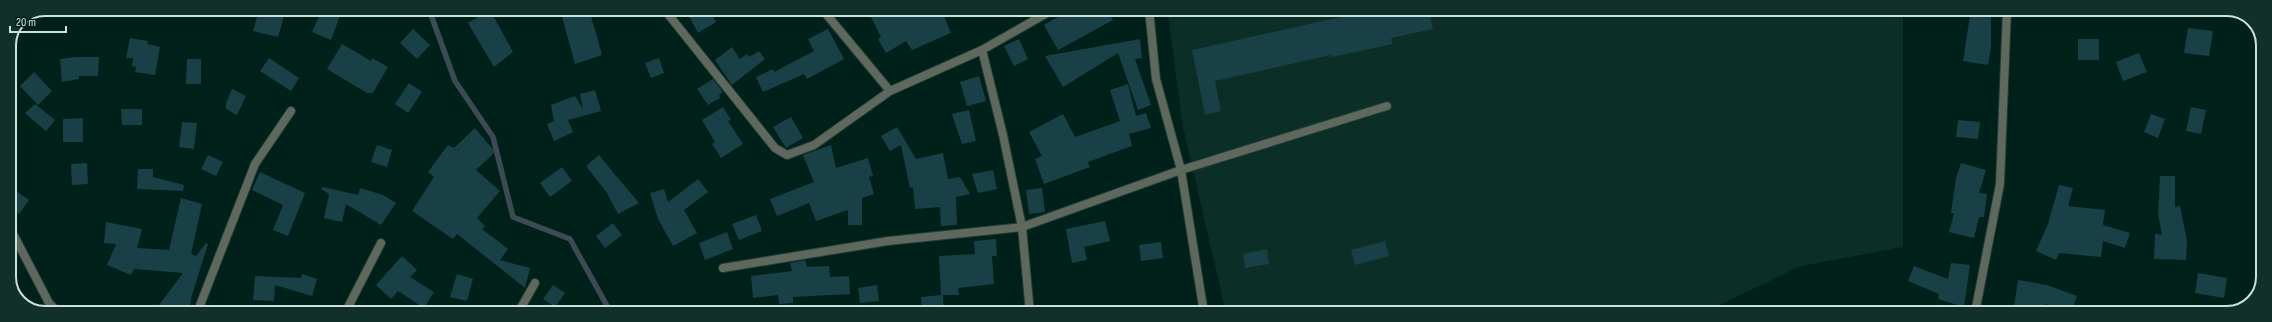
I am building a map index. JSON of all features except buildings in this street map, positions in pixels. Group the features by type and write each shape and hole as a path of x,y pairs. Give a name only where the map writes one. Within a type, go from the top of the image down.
{"street":[{"path":"670,16 775,148 787,155 814,145 890,91 982,50 1042,16"},
{"path":"828,16 890,91"},
{"path":"1150,16 1156,79 1181,170 1203,306"},
{"path":"1976,306 2000,184 2007,16"},
{"path":"982,50 1004,135 1022,227 1029,306"},
{"path":"723,268 888,242 1022,227 1181,170 1387,106"},
{"path":"200,306 255,164 290,111"},
{"path":"16,239 49,303 52,306"},
{"path":"349,306 381,243"},
{"path":"522,306 535,283"}],"shaded area":[{"path":"1168,16 1903,16 1903,247 1801,266 1718,306 1224,306 1183,127"}],"waterway":[{"path":"431,16 455,81 493,137 513,217 570,239 607,306"}]}
